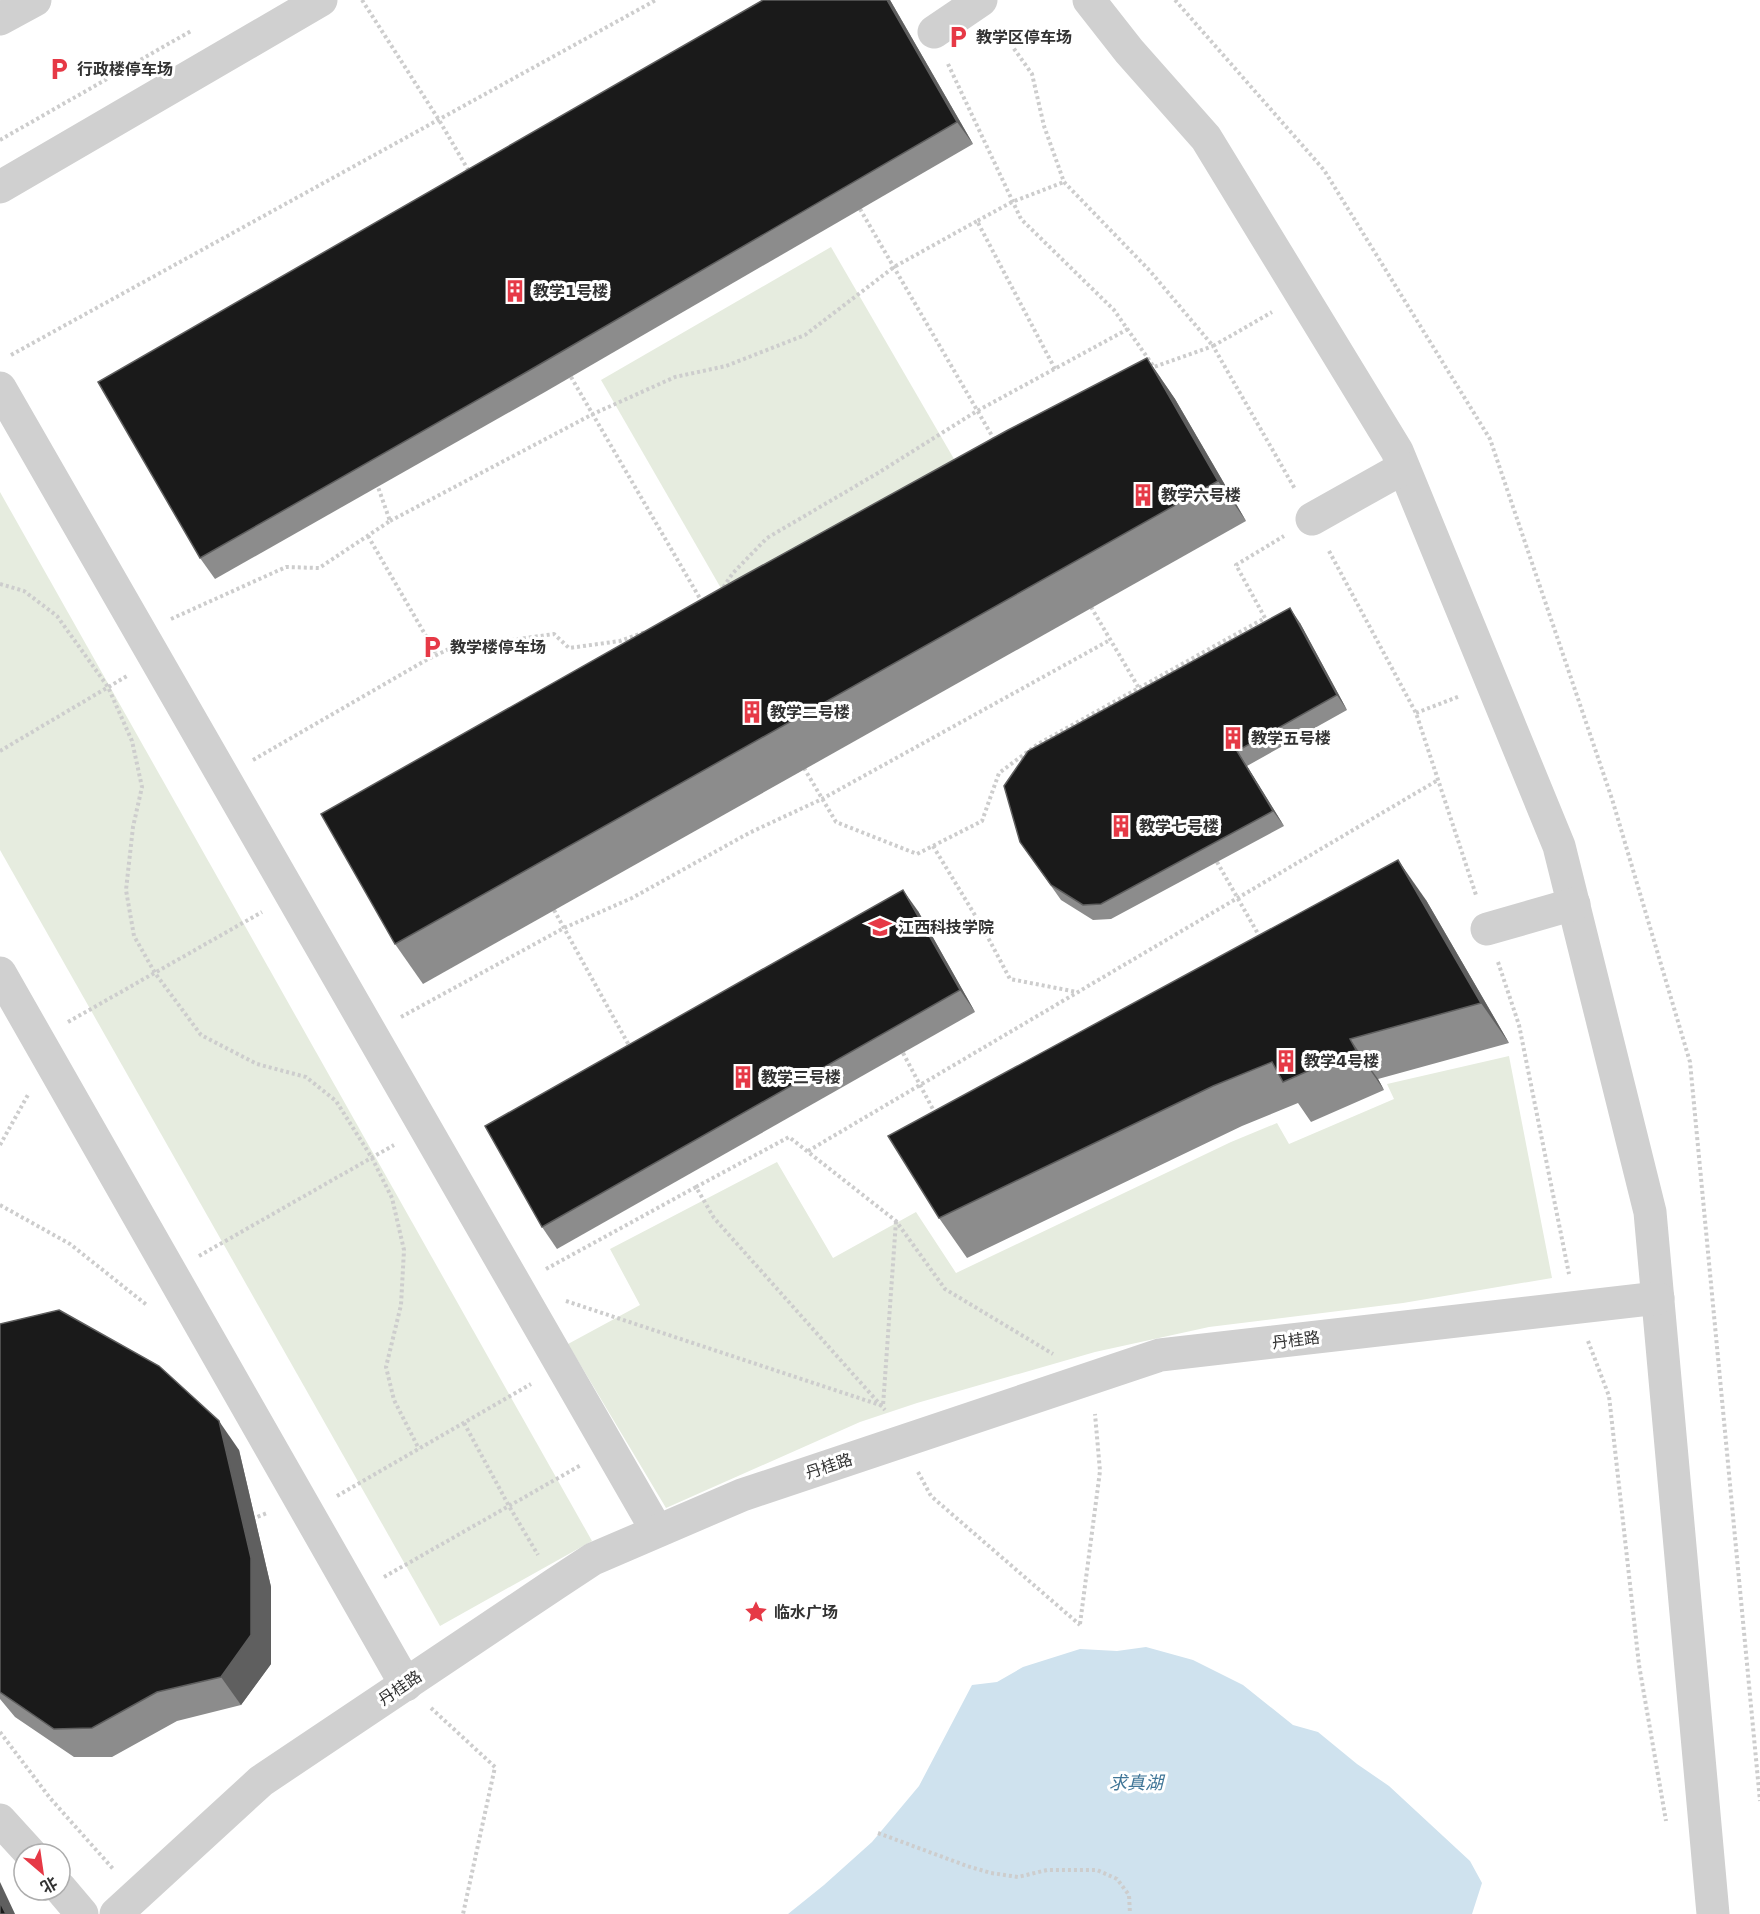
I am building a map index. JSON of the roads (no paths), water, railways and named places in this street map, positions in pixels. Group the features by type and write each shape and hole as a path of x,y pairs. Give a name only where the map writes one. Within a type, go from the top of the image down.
{"street":[{"path":"0,19 35,0"},
{"path":"0,187 321,0"},
{"path":"934,33 981,0"},
{"path":"1089,0 1129,51 1206,138 1396,451 1559,846 1650,1212 1713,1914"},
{"path":"0,388 657,1532"},
{"path":"1312,519 1403,468"},
{"path":"1487,929 1574,904"},
{"path":"2,985 43,1048 406,1685"},
{"name":"丹桂路","path":"127,1904 261,1781 593,1558 742,1495 1160,1355 1658,1298"},
{"path":"0,1820 20,1842"},
{"path":"72,1902 82,1914"}],"water":[{"name":"求真湖","path":"1146,1647 1193,1660 1243,1685 1293,1725 1318,1732 1357,1764 1389,1786 1470,1861 1482,1883 1472,1914 788,1914 872,1842 919,1786 972,1685 997,1682 1023,1667 1080,1649 1117,1651"}],"place":[{"name":"教学区停车场","path":"958,37"},
{"name":"行政楼停车场","path":"59,69"},
{"name":"教学1号楼","path":"515,291"},
{"name":"教学六号楼","path":"1143,495"},
{"name":"教学楼停车场","path":"432,647"},
{"name":"教学二号楼","path":"752,712"},
{"name":"教学五号楼","path":"1233,738"},
{"name":"教学七号楼","path":"1121,826"},
{"name":"江西科技学院","path":"880,927"},
{"name":"教学4号楼","path":"1286,1061"},
{"name":"教学三号楼","path":"743,1077"},
{"name":"临水广场","path":"756,1612"}]}
